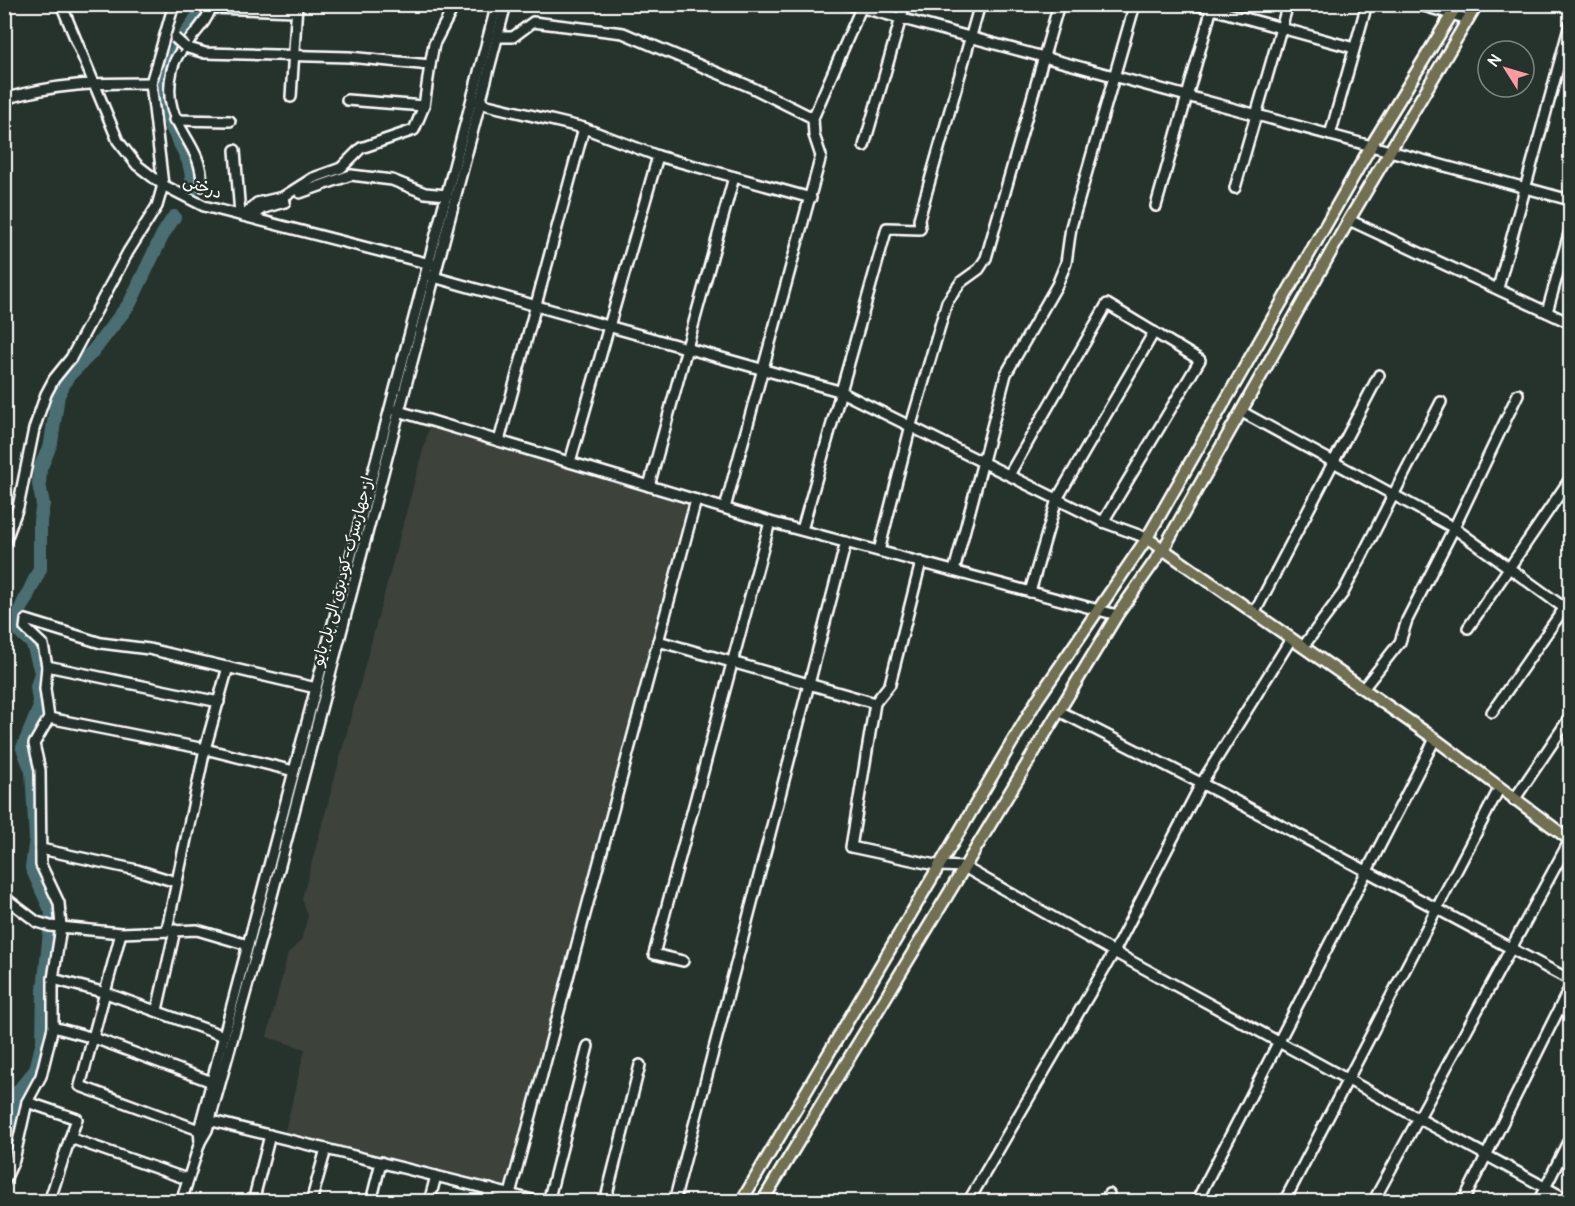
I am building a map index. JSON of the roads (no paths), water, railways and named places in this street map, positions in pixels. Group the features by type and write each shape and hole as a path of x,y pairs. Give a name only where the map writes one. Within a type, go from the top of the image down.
{"main road":[{"path":"741,1202 1038,700 1147,537 1371,146 1458,4"},
{"path":"762,1202 1117,615 1164,548 1349,220 1477,4"},
{"path":"1147,537 1435,739 1570,840"}],"street":[{"name":"درختی","path":"61,4 118,141 137,165 163,185 189,201 433,264"},
{"path":"4,545 18,507 34,429 46,394 54,379 71,358 128,252 157,206 163,185 152,83 174,4"},
{"name":"از جهارسرک-کودبرق الی پل بایو","path":"433,264 447,195 497,4"},
{"name":"از جهارسرک-کودبرق الی پل بایو","path":"181,1202 206,1120 433,264 506,4"},
{"path":"848,4 1570,200"},
{"path":"864,146 905,4"},
{"path":"802,530 839,391 887,228 920,229 920,219 980,4"},
{"path":"879,551 911,425 947,302 961,282 979,269 986,258 1059,4"},
{"path":"954,571 1006,374 1057,285 1066,263 1071,227 1135,4"},
{"path":"1194,4 1212,7 1354,48"},
{"path":"1235,188 1288,4"},
{"path":"1329,135 1367,4"},
{"path":"1417,4 1468,19"},
{"path":"246,216 257,203 283,197 342,168 361,148 414,130 424,106 434,44 454,5"},
{"path":"202,186 202,169 197,156 174,120 169,101 171,72 176,58 212,6 296,8 291,97"},
{"path":"1156,206 1212,7"},
{"path":"725,508 765,369 821,156 814,135 813,118 861,8"},
{"path":"497,37 513,37 533,22 611,29 751,87 813,118"},
{"path":"1498,288 1570,24"},
{"path":"166,30 185,47 205,53 349,57 430,65"},
{"path":"4,99 47,87 93,83 152,83"},
{"path":"347,100 424,106"},
{"path":"479,103 584,128 658,156 811,198"},
{"path":"174,120 230,121"},
{"path":"499,441 584,128"},
{"path":"235,150 246,216"},
{"path":"570,462 658,156"},
{"path":"315,182 351,175 392,180 425,192 447,195"},
{"path":"649,486 734,177"},
{"path":"1349,220 1570,323"},
{"path":"1547,312 1570,230"},
{"path":"430,276 687,346 839,391 1103,522 1147,537"},
{"path":"1009,475 1107,304 1200,360 1103,522"},
{"path":"1030,592 1057,499 1154,332"},
{"path":"1255,612 1379,375"},
{"path":"1363,689 1400,642 1407,620 1518,394"},
{"path":"1303,647 1343,594 1441,402"},
{"path":"395,410 770,522 1117,615"},
{"name":"از جهارسرک-کودبرق الی پل بایو","path":"200,1142 199,1130 206,1120 212,1082 316,688 395,410"},
{"path":"1242,412 1454,528 1569,607 1492,712"},
{"path":"1468,628 1570,478"},
{"path":"510,1194 696,500"},
{"path":"683,961 654,954 770,522"},
{"path":"674,1202 846,542"},
{"path":"921,562 890,684 875,703 851,847 940,866 964,867 1113,952 1570,1201"},
{"path":"4,1182 14,1160 27,1102 41,1076 53,1027 55,927 59,903 41,865 40,770 34,744 49,718 45,689 47,666 43,645 25,628 26,620 101,643 149,649 316,688"},
{"path":"968,1202 1113,952 1201,784 1291,639"},
{"path":"658,641 875,703"},
{"path":"47,666 219,702"},
{"path":"157,1010 171,930 176,882 206,749 228,668"},
{"path":"1059,711 1570,980"},
{"path":"1514,800 1570,717"},
{"path":"49,718 206,749 294,771"},
{"path":"1196,1202 1435,739"},
{"path":"1284,1202 1499,789"},
{"path":"1373,1202 1570,840"},
{"path":"41,849 137,870 176,882"},
{"path":"4,897 37,921 55,927 121,933 197,930 248,945"},
{"path":"121,933 80,1086 199,1130"},
{"path":"53,979 106,993 224,1036"},
{"path":"1463,1202 1570,987"},
{"path":"53,1027 94,1038 212,1082"},
{"path":"548,1202 588,1046"},
{"path":"605,1202 640,1065"},
{"path":"27,1102 77,1119 48,1202"},
{"path":"206,1120 541,1202"},
{"path":"253,1202 270,1135"},
{"path":"70,1138 187,1179"},
{"path":"1538,1202 1570,1138"},
{"path":"311,1202 326,1149"},
{"path":"371,1202 381,1162"},
{"path":"429,1202 436,1176"},
{"path":"487,1202 490,1189"}],"waterway":[{"path":"193,188 189,162 172,127 166,109 164,92 171,62 206,4"},
{"path":"4,1166 12,1133 16,1094 36,1070 43,1041 44,990 52,912 32,868 36,838 32,771 23,748 40,707 37,687 41,672 33,644 13,625 40,569 40,520 43,504 39,484 40,469 51,443 58,395 68,376 94,350 130,303 163,234 174,217"}]}
